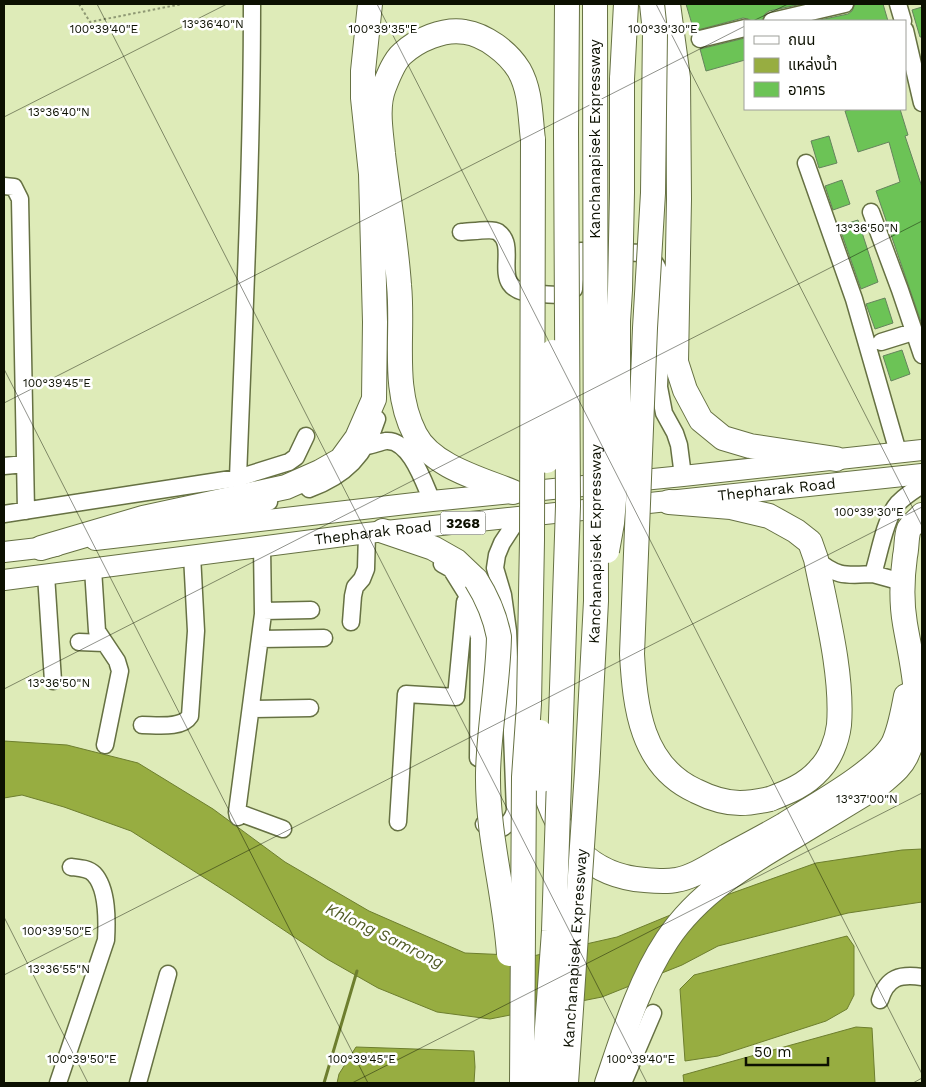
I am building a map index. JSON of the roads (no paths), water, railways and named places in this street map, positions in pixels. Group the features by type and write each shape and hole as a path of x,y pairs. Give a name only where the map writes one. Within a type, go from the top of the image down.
{"highway":[{"path":"41,548 143,518 286,487 320,472 341,460 357,438 374,399 375,322 371,174 363,98 363,71 370,4"},
{"name":"Kanchanapisek Expressway","path":"542,1083 554,931 568,506 567,4"},
{"name":"Kanchanapisek Expressway","path":"566,1083 587,772 596,601 595,4"},
{"path":"596,601 612,523 618,454 622,79 626,4"},
{"path":"652,4 655,32 653,193 645,328 632,654 634,685 639,717 648,744 666,770 683,785 713,799 740,803 770,799 797,788 819,770 833,750 839,726 836,668 816,559 810,542 796,531 769,516 731,508 669,502"},
{"path":"668,4 678,78 679,200 676,362 685,390 701,420 723,438 750,446 836,459"},
{"path":"513,492 450,466 432,455 415,435 406,410 401,383 400,286 386,180 379,101 386,82 402,54 424,39 445,32 464,32 484,39 500,48 518,69 527,89 533,140 532,540 529,704 523,786 522,1083"},
{"path":"566,131 554,245 540,728 542,780 547,800 566,838 590,863 612,873 632,879 676,880 700,872 772,832 832,795 883,757 893,743 903,713 912,657"},
{"path":"607,1083 651,967 667,940 683,919 706,895 734,874 879,784 896,770 907,756 913,740 916,722 916,698 912,657 905,622 902,582 910,529 922,515"},
{"path":"375,532 433,548 456,561 471,586 487,597 496,619 499,637 488,774 489,809 495,858 507,926 510,966 510,1045 507,1083"}],"main road":[{"name":"Thepharak Road","path":"4,552 158,532 513,492 922,450"},
{"name":"Thepharak Road","path":"4,580 375,532 922,474"}],"street":[{"path":"238,478 252,114 252,4"},
{"path":"776,20 845,4"},
{"path":"898,4 902,20"},
{"path":"700,39 744,28"},
{"path":"906,34 922,103"},
{"path":"806,163 854,299 898,452"},
{"path":"4,186 14,187 20,199 26,511"},
{"path":"871,212 922,355"},
{"path":"461,232 497,231 506,244 507,279 514,288 526,294 566,294 574,289 577,259 581,252 644,254 652,258 658,266 663,282 659,388 664,413 679,445 683,476"},
{"path":"881,342 914,332"},
{"path":"158,532 283,498 321,484 352,464 366,446 378,419 374,399"},
{"path":"4,514 238,478 289,462 296,457 306,436"},
{"path":"366,446 387,441 402,446 418,466 432,501"},
{"path":"4,466 25,464"},
{"path":"873,574 885,531 895,507 909,493 922,485"},
{"path":"471,586 479,637 478,811 485,827 496,829 510,824 515,811 508,632 495,568 497,555 502,543 519,517"},
{"path":"351,622 355,588 364,576 375,532"},
{"path":"262,546 263,610 237,814 283,829"},
{"path":"142,725 181,723 188,720 190,716 196,631 192,555"},
{"path":"816,559 827,569 838,574 852,576 873,574 902,582"},
{"path":"94,569 97,631 117,661 120,670 105,745"},
{"path":"46,575 53,681"},
{"path":"398,822 406,694 456,697 471,586"},
{"path":"263,610 311,610"},
{"path":"260,639 324,638"},
{"path":"79,642 104,643"},
{"path":"251,709 310,708"},
{"path":"58,1083 106,940 107,925 105,899 94,874 83,868 72,867"},
{"path":"138,1083 168,974"},
{"path":"880,1000 885,988 893,979 900,976 922,977"},
{"path":"623,1083 653,1013"}],"water":[{"name":"Khlong Samrong","path":"4,741 67,745 138,763 213,809 285,862 369,911 465,953 533,956 617,937 668,916 816,863 902,850 922,849 922,902 848,913 718,946 682,965 602,997 490,1019 437,1012 378,988 327,959 131,831 64,807 22,795 4,798"},
{"path":"847,936 854,946 854,995 847,1009 826,1021 718,1056 685,1061 680,989 694,975"},
{"path":"856,1027 872,1028 875,1083 684,1083 683,1075"},
{"path":"356,1047 474,1051 474,1083 337,1083 339,1074"}],"waterway":[{"path":"324,1083 357,971"}]}
